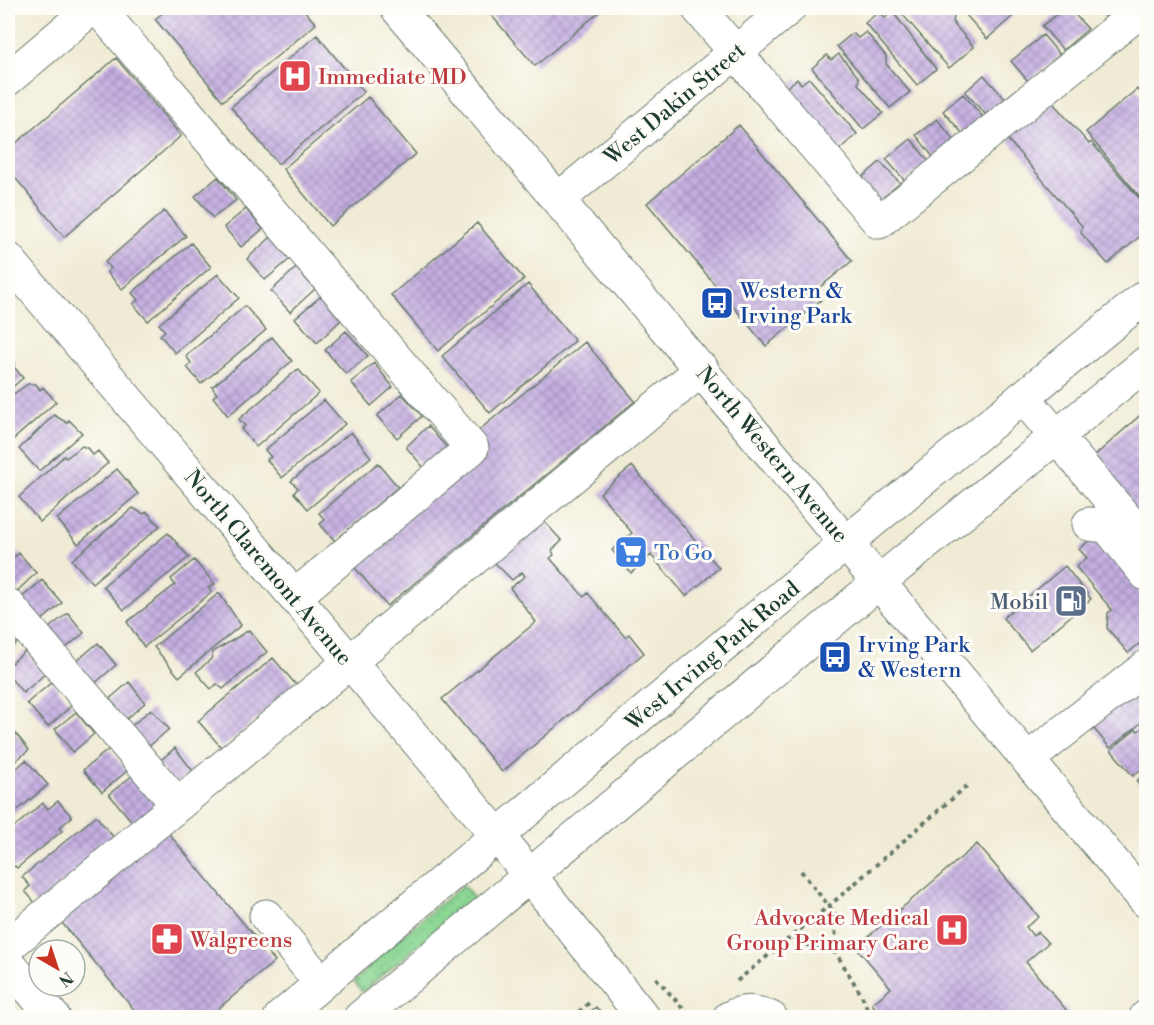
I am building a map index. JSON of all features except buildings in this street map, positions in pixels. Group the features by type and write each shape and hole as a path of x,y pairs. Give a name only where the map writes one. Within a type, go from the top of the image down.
{"main road":[{"path":"8,79 92,8"},
{"path":"98,8 472,448 294,597"},
{"name":"North Western Avenue","path":"398,8 1146,901"},
{"path":"698,8 879,222 1144,8"},
{"name":"West Dakin Street","path":"559,199 789,8"},
{"name":"North Claremont Avenue","path":"8,259 530,874 644,1017"},
{"name":"West Irving Park Road","path":"280,1017 847,542 1146,296"},
{"path":"360,1017 879,582 1146,363"},
{"path":"8,945 702,369"},
{"path":"1023,397 1146,542"},
{"path":"1089,524 1107,526 1146,574"},
{"path":"8,605 177,804"},
{"path":"1028,759 1146,667"},
{"path":"266,916 321,983"},
{"path":"8,963 54,1017"},
{"path":"720,1005 742,1012 757,1011 771,1017"}],"path":[{"path":"648,969 687,1013 720,1005 792,936 969,784"},
{"path":"801,871 835,914 836,953 862,996 871,1017"},
{"path":"792,936 799,943 836,953"},
{"path":"572,1017 597,996"}],"green space":[{"path":"463,885 474,899 362,992 354,982 382,953"}],"place":[{"name":"Immediate MD","path":"295,76"},
{"name":"Western & Irving Park","path":"717,303"},
{"name":"To Go","path":"631,552"},
{"name":"Mobil","path":"1071,601"},
{"name":"Irving Park & Western","path":"835,657"},
{"name":"Advocate Medical Group Primary Care","path":"952,930"},
{"name":"Walgreens","path":"167,939"}]}
